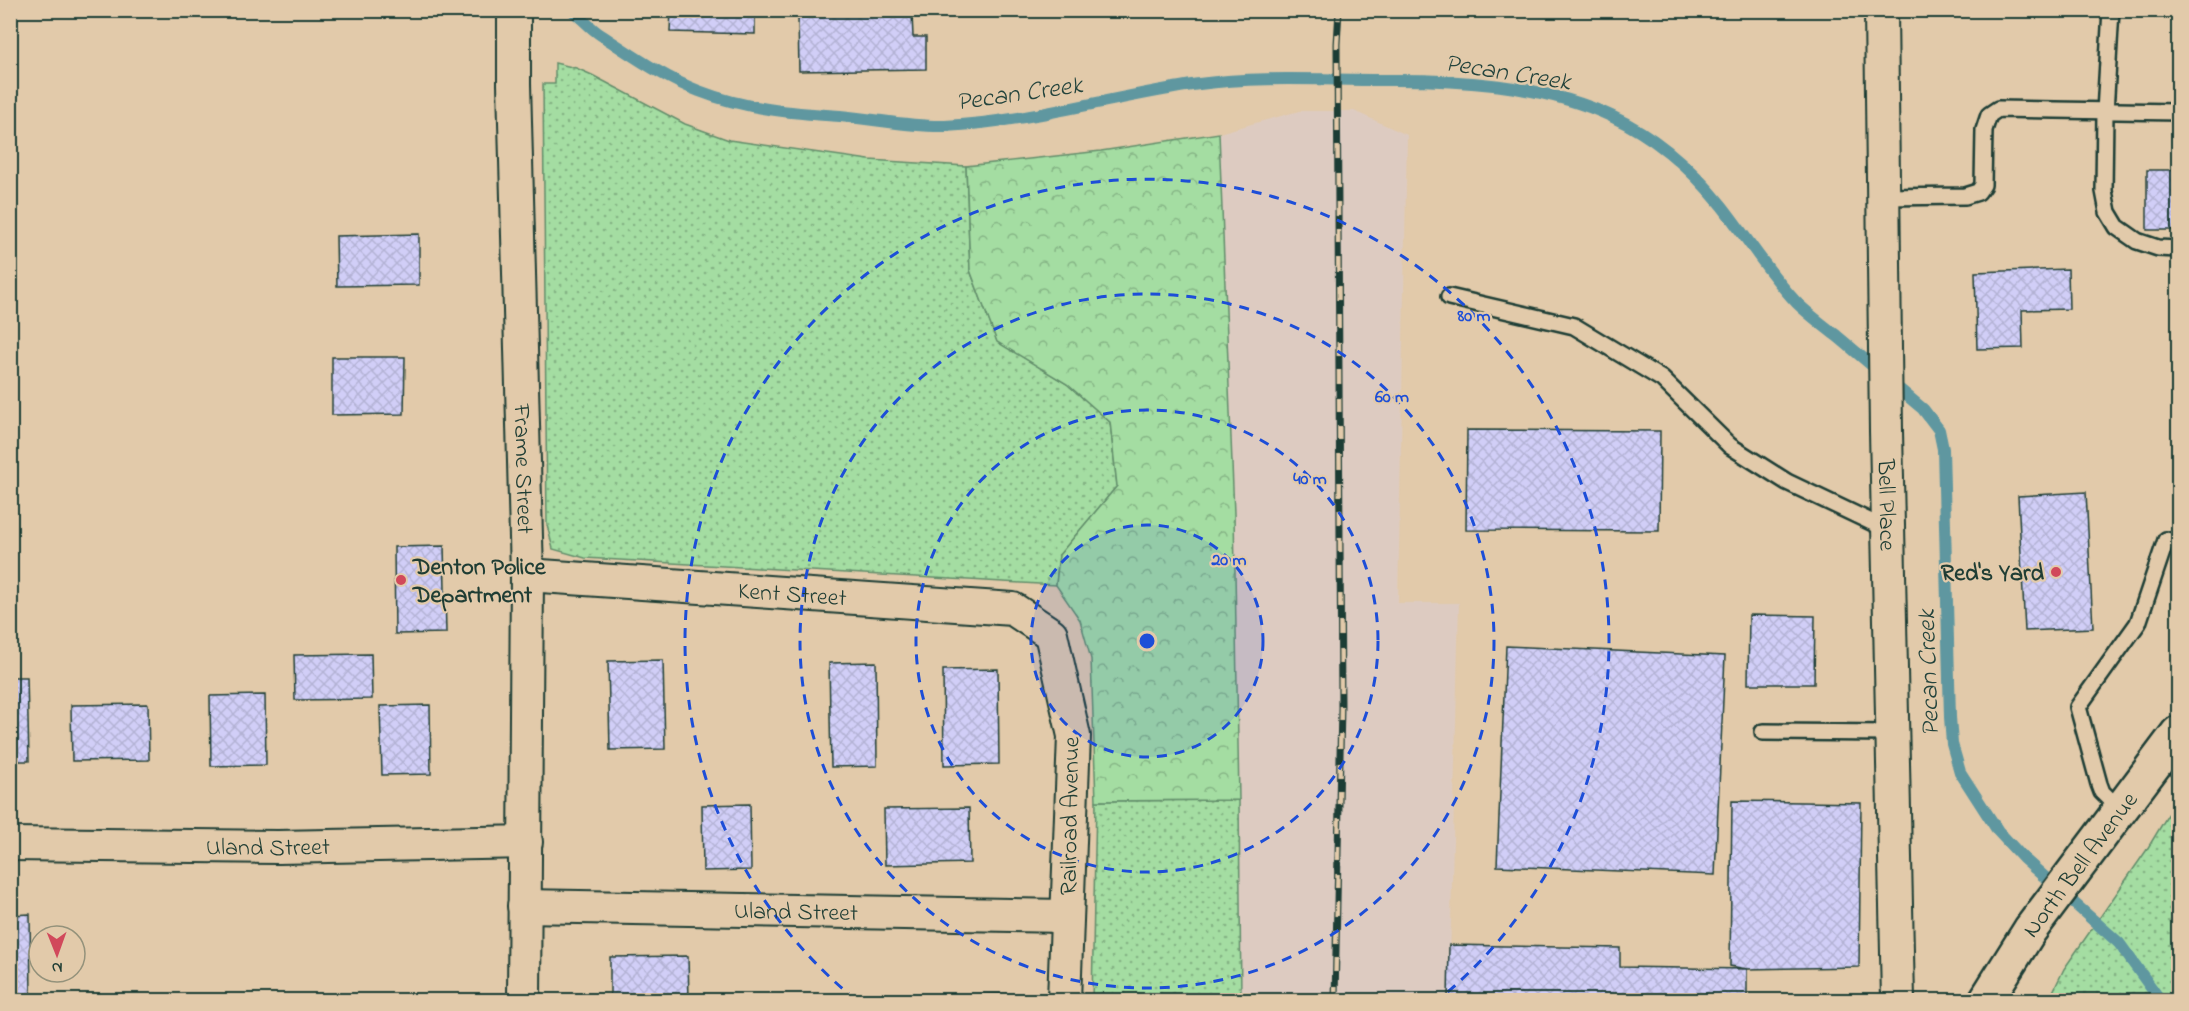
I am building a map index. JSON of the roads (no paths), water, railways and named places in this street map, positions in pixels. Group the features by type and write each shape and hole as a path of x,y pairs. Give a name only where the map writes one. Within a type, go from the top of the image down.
{"main road":[{"name":"North Bell Avenue","path":"1986,1000 2030,930 2177,740"},
{"path":"2010,1000 2030,930"}],"street":[{"name":"Frame Street","path":"514,10 527,575 524,1000"},
{"name":"Bell Place","path":"1881,10 1891,733 1898,1000"},
{"name":"Kent Street","path":"527,575 1013,609 1051,634"},
{"name":"Railroad Avenue","path":"1051,634 1074,736 1066,916 1065,1000"},
{"name":"Uland Street","path":"10,844 278,847 526,842"},
{"name":"Uland Street","path":"524,906 1066,916"}],"lane":[{"path":"2111,10 2105,112 2104,191 2108,212 2117,227 2137,241 2158,248 2178,249"},
{"path":"1884,196 1965,196 1978,192 1983,185 1984,130 1989,115 1998,109 2178,112"},
{"path":"1449,297 1574,326 1662,379 1730,446 1787,482 1888,530"},
{"path":"2121,811 2103,792 2099,784 2078,707 2138,623 2166,540 2178,543"},
{"path":"1764,732 1891,733"}],"waterway":[{"name":"Pecan Creek","path":"572,10 601,35 673,80 716,97 786,112 945,126 977,124 1041,114 1199,84 1290,79 1409,80 1468,83 1528,90 1585,105 1643,133 1672,155 1710,192 1796,302 1923,409 1939,430 1943,449 1950,717 1952,744 1960,772 1998,831 2023,858 2119,943 2160,1000"}],"railway":[{"path":"1335,1000 1341,707 1337,44 1339,10"}],"place":[{"name":"Red's Yard","path":"2056,572"},
{"name":"Denton Police Department","path":"401,580"}]}
